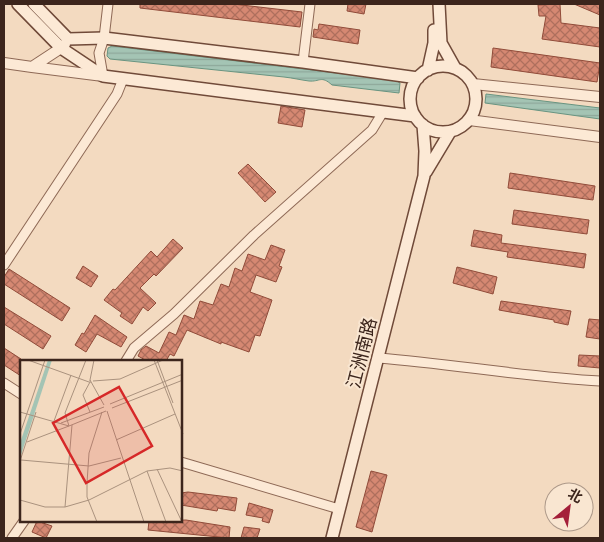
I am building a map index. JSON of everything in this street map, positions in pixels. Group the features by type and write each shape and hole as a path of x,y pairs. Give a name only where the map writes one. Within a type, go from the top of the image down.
{"main road":[{"path":"18,4 102,76 384,112 419,120 436,131 450,132 464,126 469,120 476,107 477,99 473,84 468,77 455,68 441,43 439,4"},
{"path":"34,4 65,44"},
{"path":"428,70 434,43 432,4"},
{"path":"65,44 104,38 418,78"},
{"path":"424,176 425,151 419,120 412,110 410,97 412,90 418,78 428,70 441,66 455,68"},
{"path":"424,176 450,132"},
{"name":"江洲南路","path":"332,538 424,176"}],"street":[{"path":"4,63 102,76 99,53 104,38 108,4"},
{"path":"303,62 310,4"},
{"path":"32,67 65,44"},
{"path":"4,265 118,94 123,79"},
{"path":"473,84 600,98"},
{"path":"127,360 134,348 174,314 254,235 372,130 384,112"},
{"path":"469,120 600,137"},
{"path":"379,358 600,381"},
{"path":"4,383 20,393"},
{"path":"182,462 339,509"},
{"path":"12,538 23,522"}],"shaded area":[{"path":"112,46 395,80 400,83 399,93 332,85 323,80 309,81 110,59 107,56 108,48"},
{"path":"486,94 600,108 600,119 485,103"}],"building":[{"path":"140,4 233,4 302,12 300,27 140,8"},
{"path":"348,4 366,4 364,14 347,11"},
{"path":"560,4 561,23 600,28 600,47 542,39 546,16 539,16 538,5"},
{"path":"574,4 600,4 600,15"},
{"path":"319,24 360,30 358,44 313,37 314,29 318,30"},
{"path":"493,48 600,63 597,82 491,67"},
{"path":"281,106 305,110 302,127 278,123"},
{"path":"248,164 276,192 265,202 238,173"},
{"path":"510,173 595,186 593,200 508,188"},
{"path":"514,210 589,220 587,234 512,224"},
{"path":"474,230 502,235 501,243 586,254 584,268 507,257 508,252 471,246"},
{"path":"173,239 183,248 156,276 154,274 140,288 156,303 148,311 143,307 132,324 120,316 122,313 104,300 151,251 157,257"},
{"path":"271,245 285,250 279,266 282,267 276,282 256,275 250,292 272,300 260,336 255,335 249,352 221,342 221,344 187,330 174,356 170,354 167,360 145,360 138,356 146,346 159,353 169,332 176,335 184,315 194,319 200,301 213,305 221,284 229,287 235,268 242,271 248,254 265,260"},
{"path":"83,266 98,276 91,287 76,278"},
{"path":"457,267 497,277 493,294 453,283"},
{"path":"9,269 70,308 62,321 4,284 4,277"},
{"path":"501,301 571,311 568,325 554,322 554,320 499,310"},
{"path":"4,307 51,336 43,349 4,324"},
{"path":"95,315 127,337 121,347 97,334 86,352 75,345"},
{"path":"589,319 600,320 600,339 586,337"},
{"path":"4,348 21,359 20,375 4,365"},
{"path":"579,355 600,356 600,368 578,366"},
{"path":"371,471 387,475 372,532 356,527"},
{"path":"182,493 237,498 235,511 218,508 217,511 182,505"},
{"path":"249,503 273,510 269,523 262,521 263,518 246,515"},
{"path":"182,520 230,527 229,538 148,530 149,522 182,522"},
{"path":"37,522 52,526 46,538 32,532"},
{"path":"244,527 260,529 257,538 241,538"}]}
